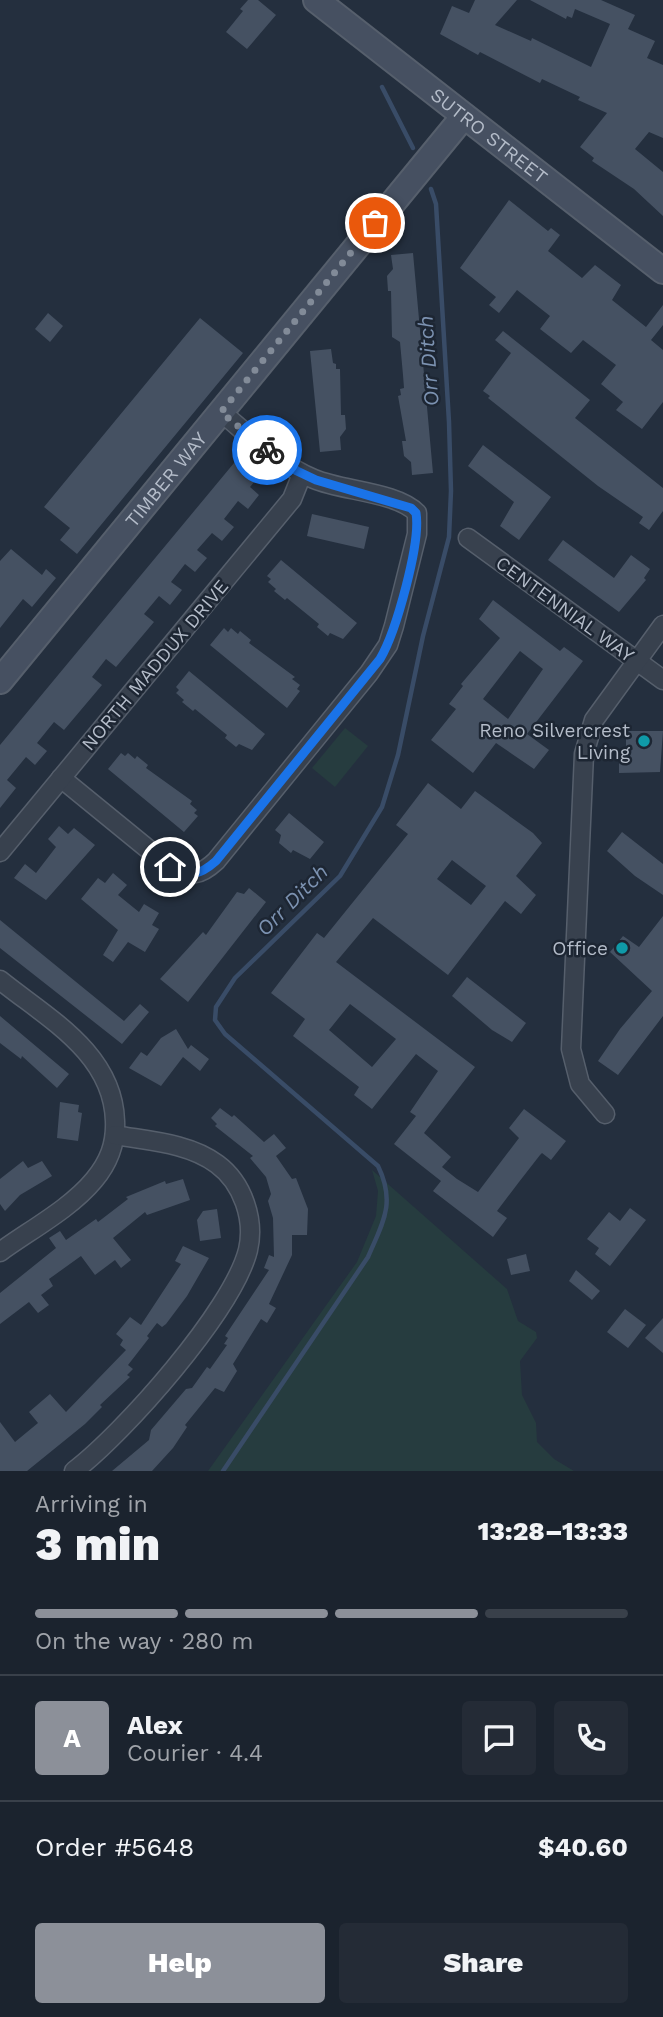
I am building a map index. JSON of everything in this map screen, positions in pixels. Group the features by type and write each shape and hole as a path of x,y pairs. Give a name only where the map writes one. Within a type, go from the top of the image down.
{"street":[{"name":"SUTRO STREET","path":"316,0 663,271"},
{"name":"TIMBER WAY","path":"0,681 464,116"},
{"path":"61,778 170,867 191,876 209,868 380,659 394,626 417,534 416,513 401,502 334,487 302,474 271,453 221,412"},
{"name":"NORTH MADDUX DRIVE","path":"0,852 287,506 299,488 302,474"},
{"name":"CENTENNIAL WAY","path":"468,538 663,680"},
{"path":"605,1114 580,1084 571,1049 584,754 594,720 638,663 663,625"},
{"path":"0,980 90,1055 110,1090 115,1135 112,1151 93,1181 0,1252"},
{"path":"74,1471 118,1431 159,1386 202,1331 241,1270 250,1231 242,1196 220,1166 186,1148 115,1135"}],"green space":[{"path":"345,728 368,746 335,787 312,768"},
{"path":"372,1170 507,1289 518,1321 536,1332 537,1338 520,1361 522,1395 536,1423 537,1442 554,1459 574,1471 208,1471 357,1262 376,1216 378,1191"}],"building":[{"path":"248,0 258,0 276,15 247,49 226,32 243,11 240,9"},
{"path":"475,0 517,0 495,25 531,41 532,38 591,67 610,24 575,9 572,18 567,16 566,19 530,0 601,0 635,15 628,29 655,41 647,58 663,65 663,138 649,132 635,149 663,172 663,216 634,189 592,161 594,158 580,147 607,113 542,79 540,83 480,52 478,55 440,34 452,6 469,13"},
{"path":"509,200 548,231 551,228 560,235 548,251 582,278 595,265 621,285 612,300 646,327 663,305 663,325 651,340 663,350 663,402 642,429 616,410 623,402 601,384 616,365 583,340 571,353 540,329 550,316 517,290 499,313 489,305 496,297 460,268"},
{"path":"413,253 433,473 412,475 411,462 404,456 402,441 406,441 398,396 401,395 400,389 404,388 400,342 392,337 391,291 388,291 387,276 393,269 391,255"},
{"path":"48,313 63,326 50,342 35,329"},
{"path":"200,318 243,353 77,554 60,540 70,528 44,507"},
{"path":"503,331 590,400 575,418 663,488 663,511 649,530 639,523 643,517 598,486 488,398 490,396 483,391 511,353 495,340"},
{"path":"331,349 333,363 336,364 336,369 340,369 341,415 345,415 346,429 340,437 341,450 320,452 310,351"},
{"path":"483,445 551,497 519,540 500,526 514,502 468,466"},
{"path":"234,463 255,481 250,487 259,495 248,509 238,501 224,519 234,527 222,541 212,533 197,550 207,558 195,572 185,564 171,582 182,590 170,605 159,596 144,614 154,622 116,667 106,659 92,677 102,685 64,730 54,722 37,743 47,751 35,765 26,757 7,780 16,788 0,808 0,745"},
{"path":"312,514 369,527 364,549 307,536"},
{"path":"563,540 614,578 631,555 650,569 644,578 646,580 619,612 548,560"},
{"path":"11,549 42,575 46,569 56,578 32,607 23,599 0,628 0,561"},
{"path":"281,560 357,623 343,639 330,633 328,636 317,627 319,624 274,591 276,589 268,582 271,579 267,576"},
{"path":"493,600 560,651 564,647 583,661 527,734 549,750 534,769 496,743 473,773 431,740 456,709 449,704 463,686 461,684 500,638 479,619","holes":["520,651 543,669 508,719 483,699"]},
{"path":"224,628 228,632 231,628 238,634 240,631 251,640 249,643 295,677 292,679 300,685 297,689 300,691 287,708 210,645"},
{"path":"189,671 265,734 252,750 239,744 236,747 225,738 227,735 182,702 184,700 176,693 179,690 176,687"},
{"name":"Reno Silvercrest Living","path":"626,731 663,731 660,772 619,773 619,752 626,752"},
{"path":"121,753 125,756 128,753 135,759 137,756 148,765 146,768 192,801 190,804 197,810 194,813 198,816 184,832 108,769"},
{"path":"428,783 461,809 475,791 533,833 542,843 516,876 536,895 521,914 505,901 448,975 373,918 336,962 475,1067 424,1133 451,1157 442,1167 457,1179 478,1192 519,1138 509,1128 524,1109 566,1141 551,1160 542,1153 519,1182 497,1211 507,1218 493,1237 433,1191 441,1181 394,1144 416,1116 410,1112 438,1071 416,1054 372,1109 354,1095 359,1087 293,1036 305,1019 271,993 317,933 324,938 408,834 396,825","holes":["452,860 486,886 471,905 437,879","350,1004 396,1039 372,1067 329,1030"]},
{"path":"289,813 324,842 310,859 293,850 291,853 279,843 281,835 275,830"},
{"path":"59,826 68,834 74,828 95,845 46,900 14,878 25,864 36,873 56,847 48,839"},
{"path":"622,832 663,864 663,895 635,876 607,851"},
{"path":"113,873 127,885 118,895 139,912 144,904 159,913 152,925 159,929 145,952 128,942 113,962 103,955 118,930 81,899 98,878 105,883"},
{"path":"249,888 266,902 188,1002 160,979 203,932 206,935 237,892 244,894"},
{"path":"663,916 663,1016 618,1075 598,1061 620,1029 652,991 610,952 623,936 639,947"},
{"path":"0,920 124,1021 140,1004 149,1012 122,1044 0,948"},
{"path":"467,977 526,1023 512,1042 492,1030 452,996"},
{"path":"0,1016 69,1074 57,1088 22,1056 21,1059 0,1043"},
{"path":"176,1029 188,1049 191,1045 209,1059 200,1071 183,1057 161,1086 129,1068 141,1052 147,1056 161,1038"},
{"path":"60,1102 79,1105 78,1112 82,1113 78,1141 57,1138"},
{"path":"220,1108 232,1117 234,1115 264,1142 274,1134 286,1148 276,1156 292,1179 296,1178 308,1209 307,1235 292,1235 292,1255 269,1304 276,1308 267,1323 261,1319 233,1364 237,1371 224,1392 215,1388 185,1425 187,1427 173,1448 152,1471 112,1471 149,1440 151,1430 186,1389 192,1388 207,1367 210,1369 227,1345 224,1344 228,1338 225,1336 269,1270 264,1268 269,1255 274,1257 273,1218 268,1201 271,1194 266,1177 250,1158 253,1156 215,1126 217,1124 211,1118"},
{"path":"23,1161 28,1168 42,1161 52,1176 20,1195 5,1211 0,1204 0,1179"},
{"path":"183,1179 190,1200 147,1215 145,1212 113,1238 131,1260 121,1268 115,1260 95,1275 81,1256 49,1279 53,1286 41,1295 49,1305 38,1313 29,1302 0,1324 0,1293 56,1248 49,1238 60,1231 66,1240 96,1219 98,1222 128,1199 126,1197 165,1181 166,1184"},
{"path":"630,1208 646,1220 610,1266 595,1254 599,1248 587,1239 609,1212 620,1221"},
{"path":"217,1209 221,1238 200,1241 197,1220 203,1211"},
{"path":"183,1246 209,1258 187,1296 166,1324 162,1327 157,1323 147,1336 149,1338 128,1365 133,1369 127,1375 130,1377 100,1405 102,1407 85,1424 27,1471 0,1471 0,1422 15,1442 38,1423 29,1412 50,1394 66,1412 126,1350 120,1345 123,1340 116,1334 130,1317 141,1325 181,1264 175,1261"},
{"path":"526,1254 530,1271 511,1275 507,1259"},
{"path":"576,1270 600,1291 592,1300 569,1281"},
{"path":"625,1309 646,1325 628,1348 607,1332"},
{"path":"663,1318 663,1353 645,1338"}],"waterway":[{"name":"Orr Ditch","path":"382,87 413,148"},
{"name":"Orr Ditch","path":"223,1471 368,1257 387,1202 378,1166 225,1034 215,1020 216,1007 235,978 340,876 382,807 398,755 423,636 449,537 449,422 436,204 431,189"}],"way so far":[{"path":"267,450 221,412 375,223"}],"place":[{"name":"Reno Silvercrest Living","path":"644,741"},
{"name":"Office","path":"622,948"}],"route":[{"path":"170,867 191,876 209,868 380,659 394,626 417,534 416,513 401,502 334,487 297,471 267,450"}]}
